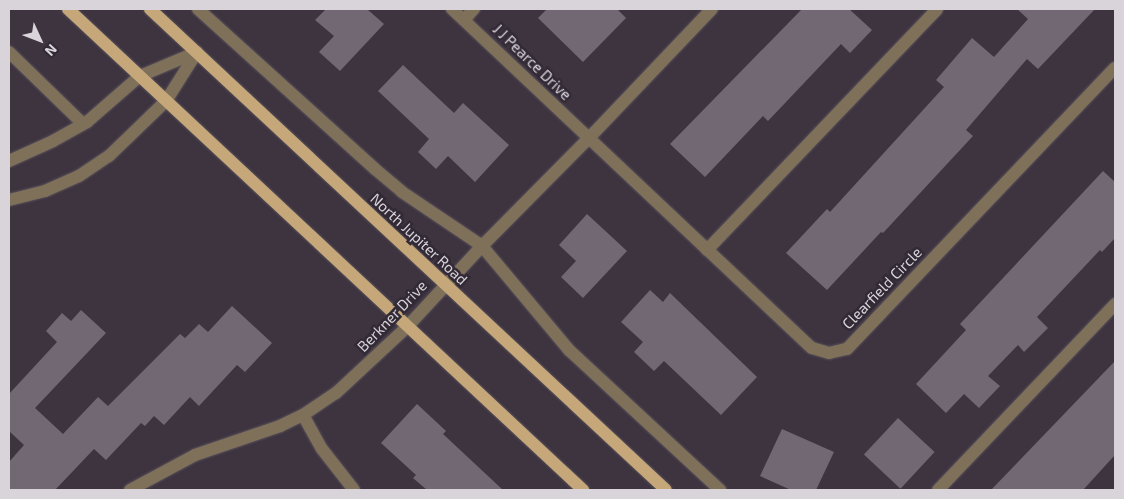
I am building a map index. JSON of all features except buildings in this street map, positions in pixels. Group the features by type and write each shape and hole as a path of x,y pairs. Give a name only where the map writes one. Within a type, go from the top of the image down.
{"main road":[{"path":"68,9 583,490"},
{"name":"North Jupiter Road","path":"150,9 666,490"}],"street":[{"path":"198,9 374,169 402,192 482,246 569,350 720,490"},
{"name":"J J Pearce Drive","path":"452,9 589,138"},
{"path":"464,20 474,9"},
{"name":"Berkner Drive","path":"130,490 195,455 280,426 303,415 336,393 407,327 444,285 589,138 712,9"},
{"path":"707,250 937,9"},
{"path":"9,52 83,124"},
{"path":"9,161 53,142 83,124 140,76 197,52"},
{"path":"9,200 45,192 80,176 109,156 166,100 197,52"},
{"name":"Clearfield Circle","path":"589,138 812,348 829,352 847,349 1115,68"},
{"path":"938,490 1115,304"},
{"path":"303,415 322,449 354,490"}]}
